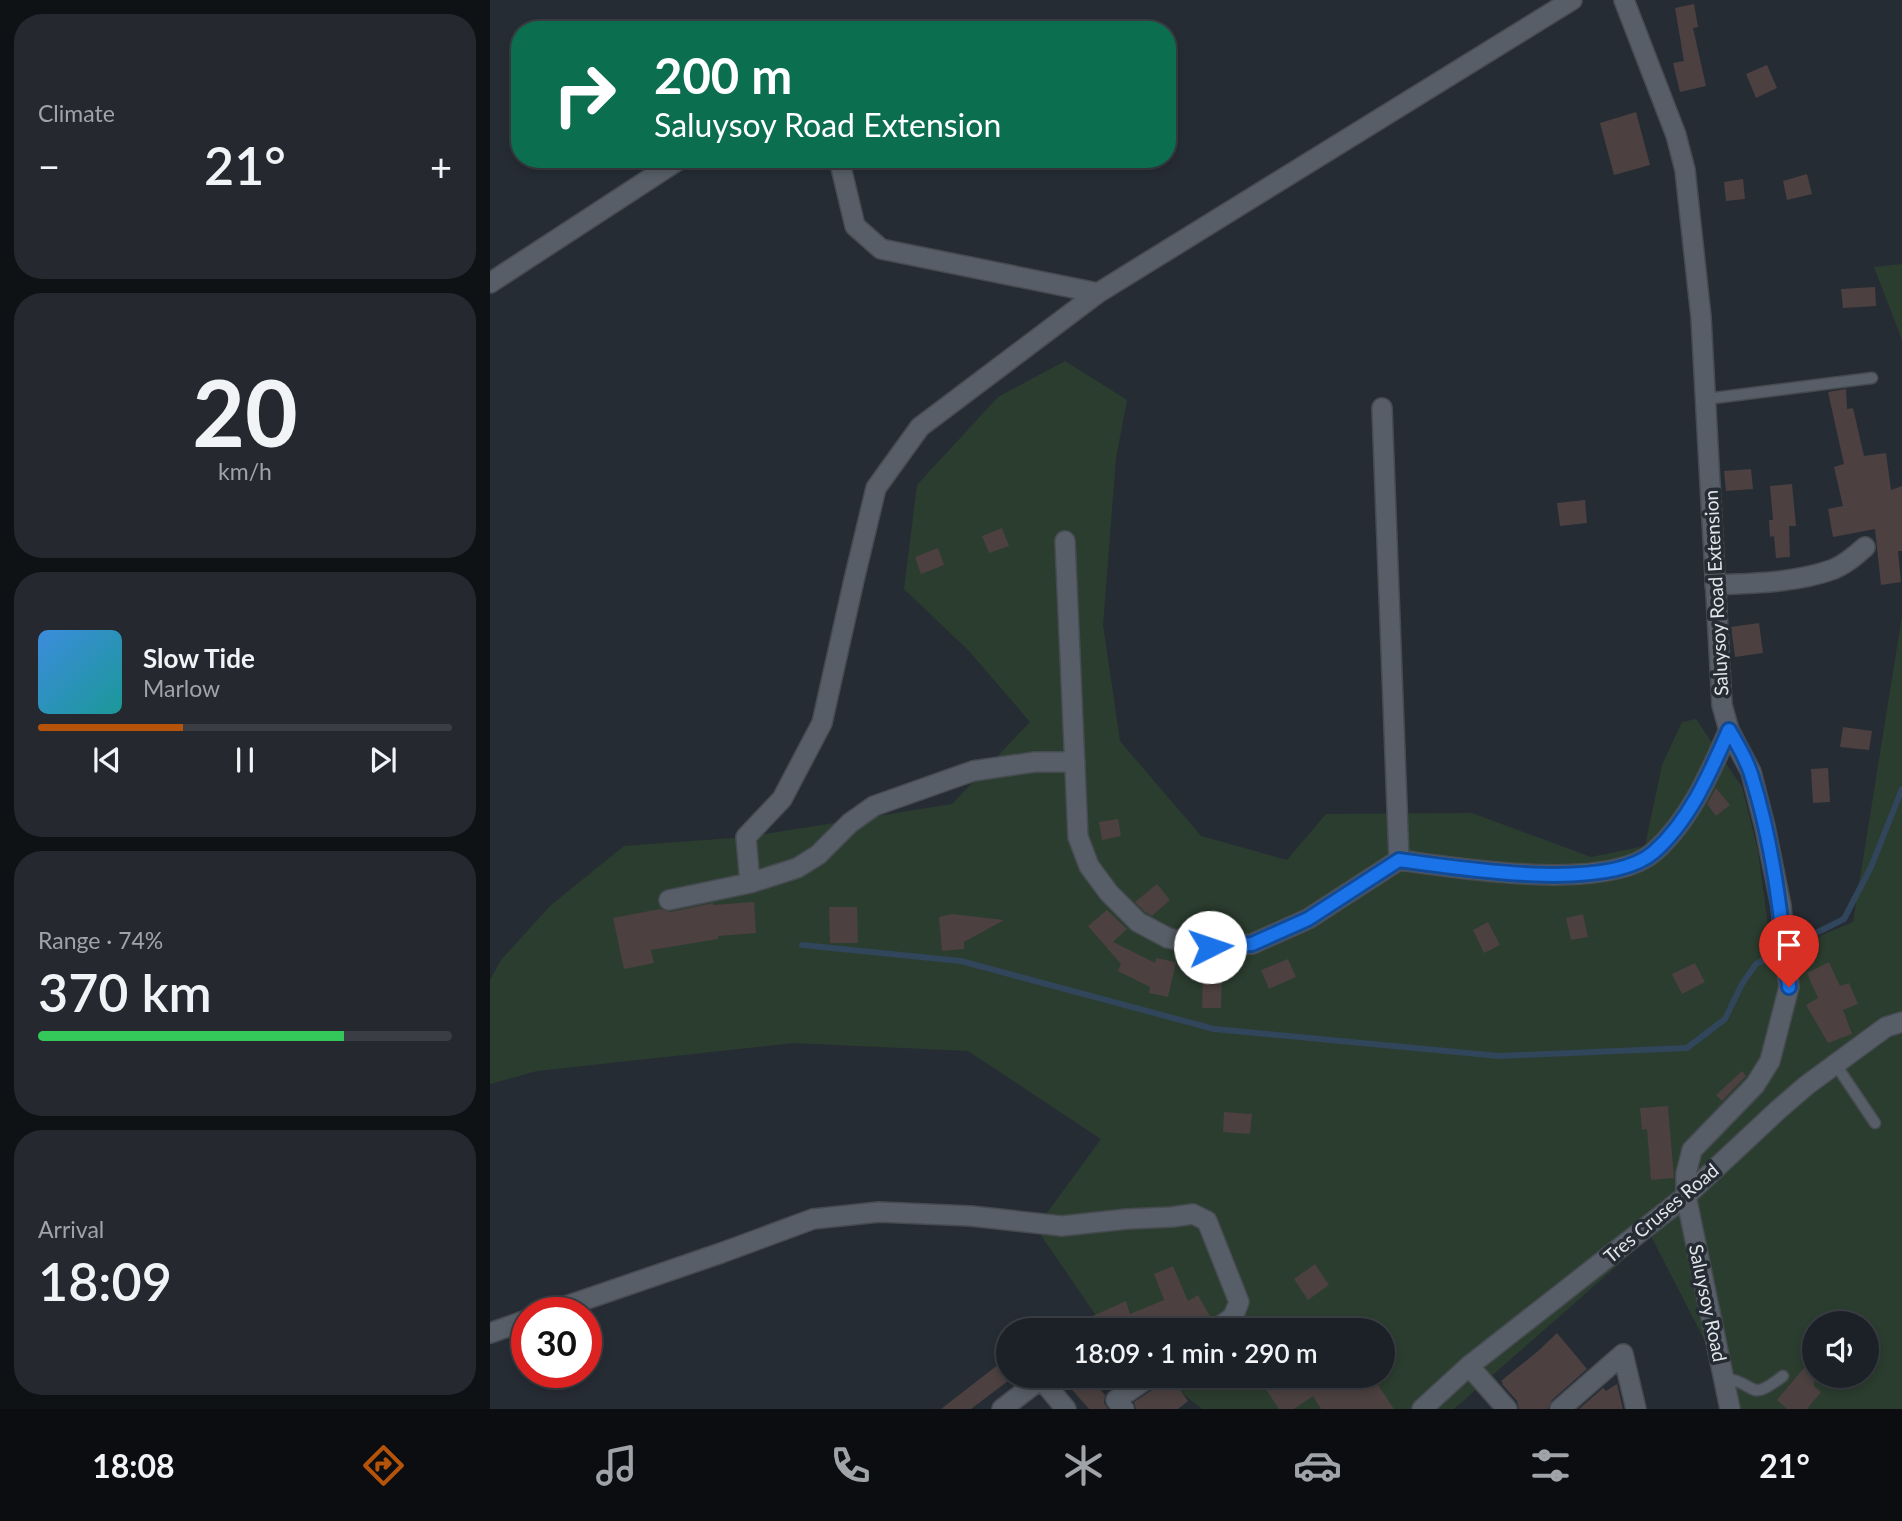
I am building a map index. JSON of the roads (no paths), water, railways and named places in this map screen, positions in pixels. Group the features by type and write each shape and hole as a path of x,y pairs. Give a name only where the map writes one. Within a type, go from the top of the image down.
{"street":[{"path":"750,883 746,837 782,799 822,723 876,488 920,427 1098,293 1572,0"},
{"name":"Saluysoy Road Extension","path":"1624,0 1675,135 1685,170 1702,317 1722,705 1729,730 1751,772 1765,827 1781,906 1789,987 1770,1061 1755,1085 1692,1150 1686,1174 1686,1196"},
{"path":"490,283 666,168"},
{"path":"841,168 855,226 881,248 1098,293"},
{"path":"1382,408 1399,860"},
{"path":"1065,541 1078,837 1089,866 1110,893 1138,922 1168,938 1210,947 1252,944 1308,919 1399,860 1508,874 1587,874 1624,868 1653,853 1681,822 1709,775 1729,730"},
{"path":"1715,586 1775,582 1812,575 1835,569 1865,547"},
{"path":"669,900 750,883 797,869 818,855 850,823 874,806 973,771 1035,762 1075,762"},
{"name":"Tres Cruses Road","path":"1422,1409 1469,1366 1686,1196 1807,1085 1886,1027 1902,1023"},
{"name":"Saluysoy Road","path":"1686,1196 1730,1409"},
{"path":"593,1297 813,1219 879,1212 971,1216 1062,1226 1193,1214 1207,1221 1239,1302 1232,1318"},
{"path":"490,1333 511,1326"},
{"path":"1560,1409 1623,1354 1636,1409"},
{"path":"1469,1366 1507,1409"},
{"path":"1006,1408 1041,1379 1066,1409"},
{"path":"1124,1409 1116,1399 1133,1388"}],"lane":[{"path":"1706,399 1872,378"},
{"path":"1836,1065 1875,1123"},
{"path":"1724,1378 1737,1380 1759,1392 1783,1376"}],"waterway":[{"path":"1802,940 1844,919 1871,867 1902,789"},
{"path":"802,945 961,961 1214,1029 1499,1056 1687,1048 1725,1019 1742,984 1756,964 1768,958"}]}
